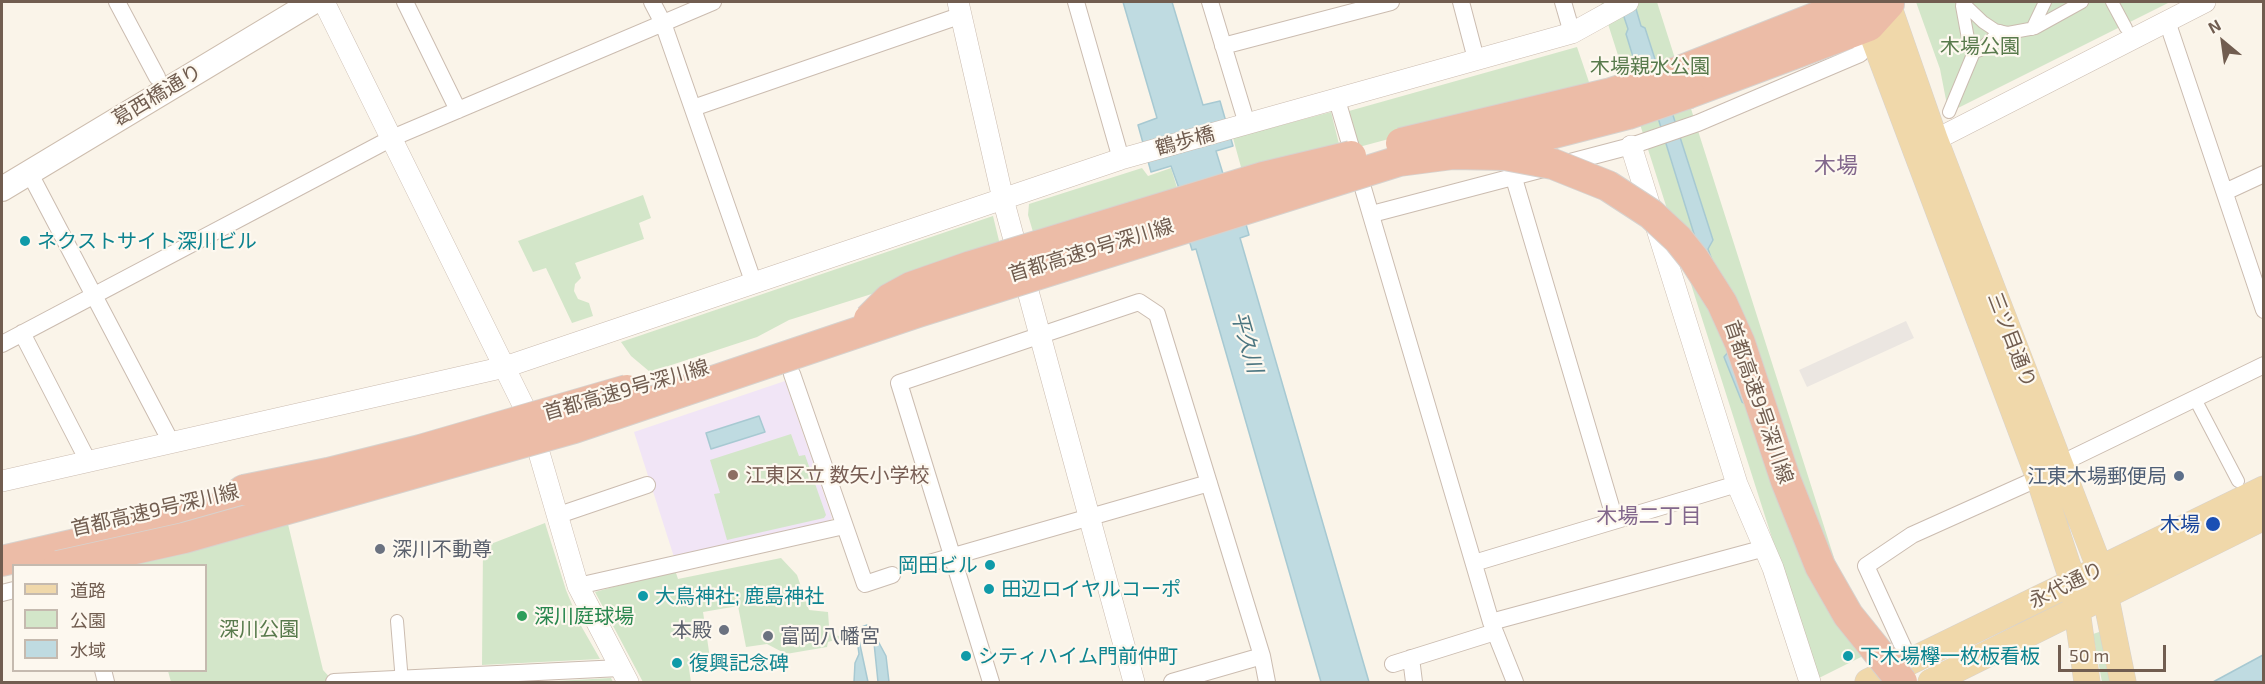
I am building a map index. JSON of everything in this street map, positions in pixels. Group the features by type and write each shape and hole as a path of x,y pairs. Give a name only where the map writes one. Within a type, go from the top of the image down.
{"highway":[{"path":"637,408 683,402 930,321 1294,209 1525,139 1628,114 1684,82 1872,6"},
{"path":"869,319 889,299 911,287 971,266 1263,177 1584,100 1684,82"},
{"name":"首都高速9号深川線","path":"8,564 244,490 420,450 869,319 1396,157 1438,151 1484,151 1537,158 1570,168 1609,185 1651,213 1679,238 1708,277 1741,342 1786,480 1821,566 1861,632 1906,676"},
{"name":"首都高速9号深川線","path":"67,564 183,538 271,515 637,408 918,312 1399,161 1432,155 1468,154 1537,160 1582,174 1621,194 1669,231 1694,259 1722,303 1740,343 1786,481 1820,566 1854,623 1906,676"}],"main road":[{"name":"葛西橋通り","path":"2,171 283,2"},
{"name":"葛西橋通り","path":"2,189 313,2"},
{"name":"三ツ目通り","path":"1872,6 1935,140 2050,471 2073,582 2088,682"},
{"name":"三ツ目通り","path":"1872,6 2050,471 2100,569 2123,682"},
{"name":"永代通り","path":"1868,682 1906,676 2073,582 2264,489"},
{"name":"永代通り","path":"1931,682 2264,517"}],"street":[{"path":"117,2 157,77"},
{"path":"324,2 505,367 532,429 578,586 624,675 334,682"},
{"path":"405,2 458,110"},
{"path":"652,2 663,23 753,281"},
{"path":"2,344 392,138 713,2"},
{"path":"1076,2 1121,159"},
{"path":"1210,2 1223,46 1238,127"},
{"path":"1223,46 1391,2"},
{"path":"1461,2 1476,59"},
{"path":"1563,2 1572,33"},
{"name":"鶴歩橋","path":"2,481 505,367 753,281 1121,159 1572,33 1629,2"},
{"path":"1960,2 1983,22 2000,31 2021,33 2082,2"},
{"path":"1949,112 1974,52 1960,2"},
{"path":"2032,29 2044,2"},
{"path":"2112,2 2126,28"},
{"path":"1935,140 2205,2"},
{"path":"1372,214 1513,175 1631,146 1698,123 1860,54 1872,6"},
{"path":"693,108 960,8 1003,199 1042,335 1134,682"},
{"path":"2167,21 2264,310"},
{"path":"1974,52 1980,50 2000,31"},
{"path":"1337,100 1493,627 1515,682"},
{"path":"1631,146 1737,483 1765,548 1810,682"},
{"path":"29,172 171,442"},
{"path":"2225,192 2264,174"},
{"path":"1513,175 1615,520"},
{"path":"2248,262 2264,255"},
{"path":"991,682 899,383 1139,302 1158,314 1262,656 1267,682"},
{"path":"22,333 87,461"},
{"path":"1906,676 1866,566 1912,535 2050,471 2264,365"},
{"path":"792,374 865,584 892,575"},
{"path":"2194,399 2238,481"},
{"path":"8,564 300,495 532,429"},
{"path":"926,564 1091,519 1209,483"},
{"path":"1474,563 1737,483"},
{"path":"556,516 647,485"},
{"path":"578,586 844,526"},
{"path":"1393,664 1493,627 1765,548"},
{"path":"397,621 402,680"},
{"path":"1172,682 1262,656"},
{"path":"1411,658 1414,682"}],"shaded area":[{"path":"1906,321 1914,338 1807,387 1799,370"},
{"name":"江東区立 数矢小学校","path":"785,381 832,518 829,522 674,557 634,432"}],"green space":[{"name":"木場親水公園","path":"1601,2 1657,2 1865,655 1817,679"},
{"name":"木場公園","path":"1916,2 2170,2 1956,109 1947,105 1940,69"},
{"path":"1577,47 1590,85 1359,147 1349,111"},
{"path":"1331,112 1341,152 1244,178 1233,138"},
{"path":"1142,168 1148,176 1171,168 1179,194 1036,242 1028,215 1029,204"},
{"path":"643,195 651,218 639,223 644,239 575,263 581,278 575,284 574,291 578,299 589,303 593,316 572,323 546,268 533,272 518,241"},
{"path":"993,216 1002,253 789,320 757,337 650,372 631,356 621,342"},
{"path":"791,434 799,456 805,455 826,515 824,518 727,540 714,494 720,493 710,460"},
{"name":"深川公園","path":"287,520 323,670 334,682 171,682 168,672 207,672 207,564 138,564 136,556"},
{"path":"545,523 566,590 580,624 600,659 482,665 483,547"},
{"path":"781,558 797,575 809,610 828,612 829,626 834,635 844,637 828,642 827,647 786,654 767,644 746,647 738,606 703,612 710,658 688,662 691,682 643,682 595,592 675,570 678,579"},
{"path":"2102,631 2112,682 2102,682 2093,634"},
{"path":"611,678 613,682 538,682"}],"water":[{"name":"平久川","path":"1123,2 1172,2 1203,105 1220,101 1233,146 1216,151 1224,177 1232,175 1249,235 1240,238 1369,682 1321,682 1196,249 1192,250 1176,197 1181,194 1171,166 1151,172 1138,125 1157,118"},
{"path":"1619,2 1634,2 1641,26 1645,28 1713,240 1708,249 1745,352 1751,407 1742,402 1724,357 1730,350 1641,63 1634,60 1626,34 1628,29"},
{"path":"759,416 765,432 711,449 706,433"},
{"path":"867,625 871,628 886,656 889,682 878,682 874,643 870,633 865,629 859,633 859,640 868,682 854,682 855,663 859,654 856,632"},
{"path":"2263,655 2263,681 2213,682"}],"place":[{"name":"ネクストサイト深川ビル","path":"25,241"},
{"name":"江東区立 数矢小学校","path":"733,475"},
{"name":"江東木場郵便局","path":"2179,476"},
{"name":"木場","path":"2213,524"},
{"name":"深川不動尊","path":"380,549"},
{"name":"岡田ビル","path":"990,565"},
{"name":"田辺ロイヤルコーポ","path":"989,589"},
{"name":"大鳥神社; 鹿島神社","path":"643,596"},
{"name":"深川庭球場","path":"522,616"},
{"name":"本殿","path":"724,630"},
{"name":"富岡八幡宮","path":"768,636"},
{"name":"シティハイム門前仲町","path":"966,656"},
{"name":"下木場欅一枚板看板","path":"1848,656"},
{"name":"復興記念碑","path":"677,663"}],"district":[{"name":"木場","path":"1836,166"},
{"name":"木場二丁目","path":"1649,516"}]}
